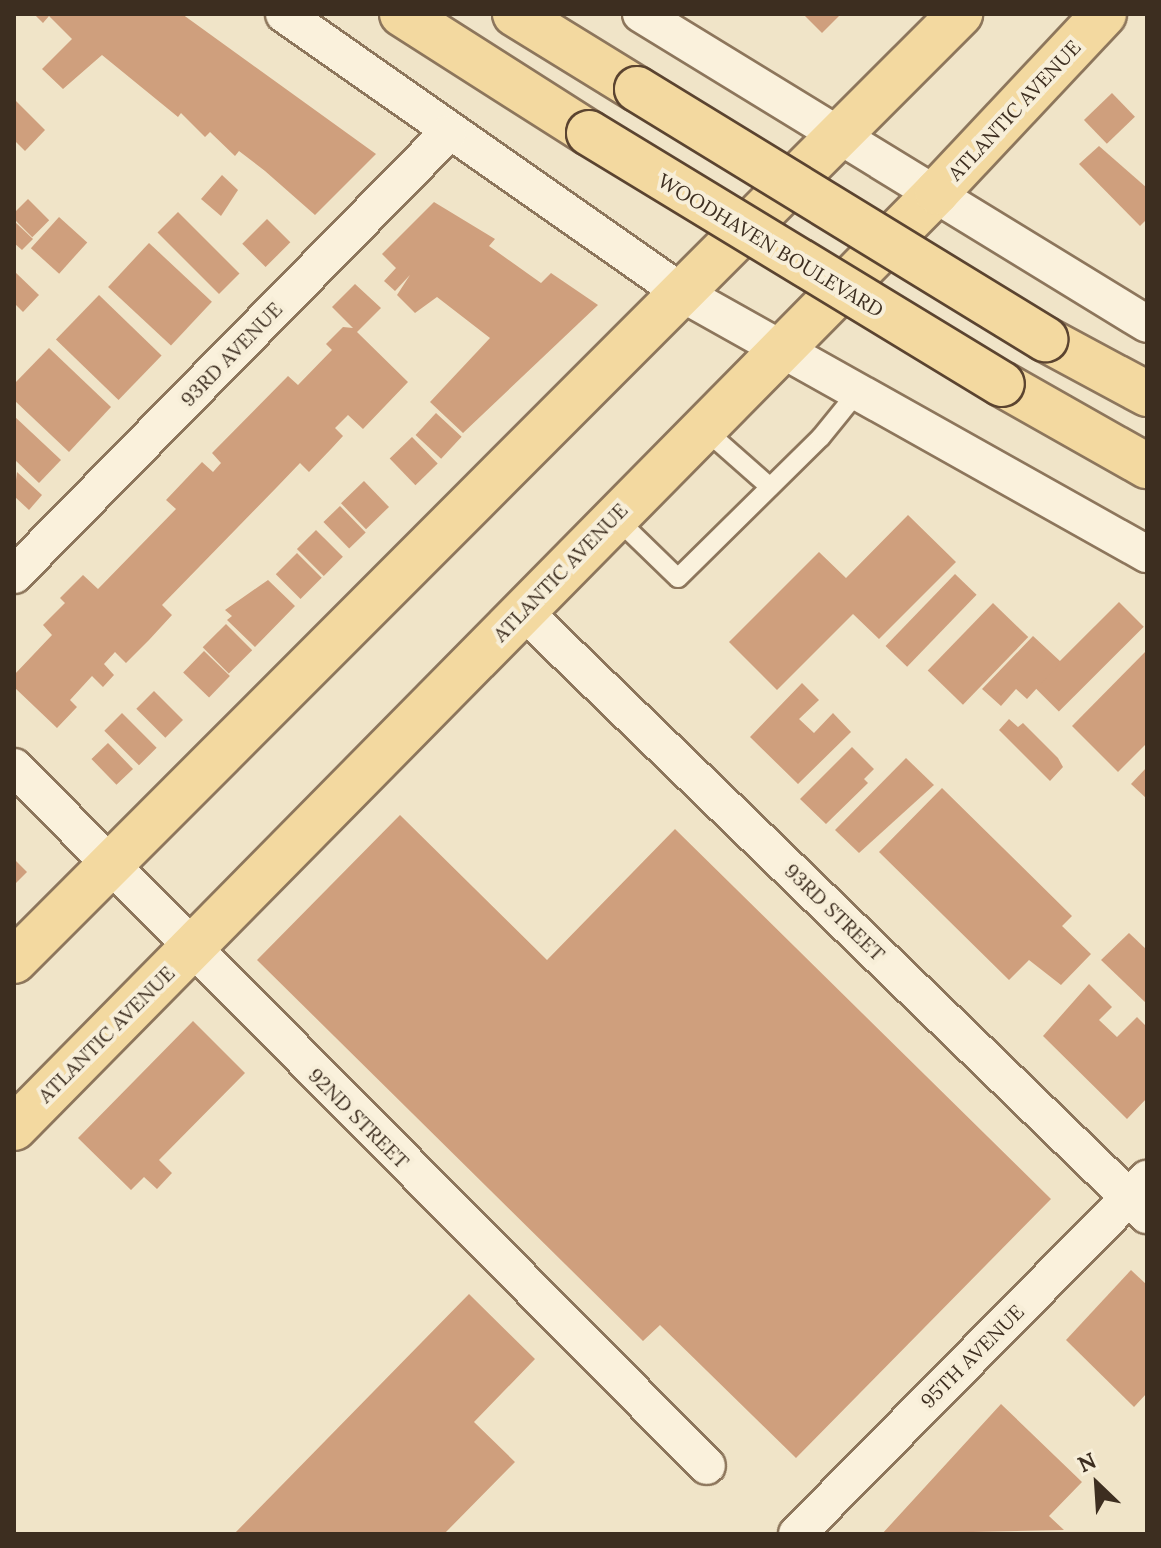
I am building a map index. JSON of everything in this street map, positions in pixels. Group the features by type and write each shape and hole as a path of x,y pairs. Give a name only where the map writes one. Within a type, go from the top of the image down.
{"main road":[{"name":"WOODHAVEN BOULEVARD","path":"402,14 589,133 1002,384 1147,466"},
{"path":"515,14 1045,339 1147,394"},
{"path":"14,961 110,862 685,295 960,14"},
{"name":"ATLANTIC AVENUE","path":"14,1128 614,516 937,192 1104,14"}],"street":[{"path":"284,14 448,133 685,295 860,389 1147,554"},
{"path":"641,14 839,139 937,192 1147,324"},
{"name":"93RD AVENUE","path":"14,575 448,133"},
{"name":"93RD STREET","path":"522,610 1141,1197"},
{"name":"92ND STREET","path":"14,767 707,1466"},
{"name":"95TH AVENUE","path":"797,1534 1141,1197"}],"lane":[{"path":"614,516 678,578 770,487 860,389"},
{"path":"702,427 770,487"}],"building":[{"path":"34,14 182,14 376,154 315,215 239,151 235,156 210,132 205,137 181,113 178,117 102,55 63,89 42,69 72,39 49,16 43,23"},
{"path":"803,14 841,14 822,33"},
{"path":"1112,93 1135,117 1107,144 1084,120"},
{"path":"14,99 45,130 25,151 14,140"},
{"path":"1099,146 1147,188 1147,219 1140,226 1079,164"},
{"path":"222,175 238,190 221,216 201,199"},
{"path":"28,199 49,220 32,237 14,219 14,213"},
{"path":"434,202 495,239 489,246 541,283 551,273 598,305 463,433 430,402 490,338 437,297 415,313 397,295 410,275 395,291 384,281 396,268 382,254"},
{"path":"178,212 240,274 219,294 157,233"},
{"path":"59,217 87,242 59,274 31,248"},
{"path":"267,219 290,242 266,267 242,244"},
{"path":"14,221 33,239 22,250 14,243"},
{"path":"149,243 212,302 171,346 108,287"},
{"path":"14,271 39,295 23,312 14,303"},
{"path":"355,284 381,308 357,332 408,382 363,429 348,415 335,428 343,436 331,449 309,472 300,463 162,605 172,615 149,640 126,663 115,652 104,664 114,675 103,687 92,676 70,700 77,707 57,728 14,687 14,675 52,635 43,625 65,603 60,598 83,575 98,589 176,509 166,500 202,462 213,472 221,463 212,453 288,376 298,385 332,350 326,344 343,327 353,328 332,307"},
{"path":"99,295 162,355 119,400 56,340"},
{"path":"49,348 111,407 69,452 14,400 14,384"},
{"path":"436,413 462,437 441,459 416,435"},
{"path":"14,416 61,460 39,483 14,459"},
{"path":"412,437 438,464 415,485 390,459"},
{"path":"17,472 42,495 29,510 14,496"},
{"path":"364,481 389,507 366,529 341,503"},
{"path":"340,506 366,533 349,549 323,522"},
{"path":"908,515 956,562 879,639 853,614 777,690 729,642 819,552 846,578"},
{"path":"316,530 343,557 324,576 297,549"},
{"path":"297,553 322,578 301,599 276,574"},
{"path":"955,574 977,595 907,667 886,646"},
{"path":"268,580 295,606 255,647 227,620 232,616 225,610"},
{"path":"1119,602 1144,627 1059,712 1034,687"},
{"path":"993,603 1028,637 963,705 928,671"},
{"path":"226,624 252,650 229,673 203,647"},
{"path":"1033,636 1061,662 1027,699 1016,689 1001,706 982,689"},
{"path":"1147,650 1147,743 1118,772 1072,726"},
{"path":"204,651 230,676 209,698 183,673"},
{"path":"802,683 819,700 799,719 814,733 833,713 851,732 798,784 750,737"},
{"path":"154,691 183,720 165,738 136,709"},
{"path":"122,713 157,748 139,765 104,731"},
{"path":"1009,719 1018,727 1023,723 1058,758 1063,767 1050,781 999,730"},
{"path":"108,743 133,769 116,785 91,759"},
{"path":"852,747 874,769 864,779 868,783 826,824 800,799"},
{"path":"906,758 934,785 859,853 835,830"},
{"path":"1147,767 1147,799 1131,784"},
{"path":"942,788 1072,916 1062,926 1091,954 1061,985 1029,960 1009,980 879,852"},
{"path":"400,815 547,960 675,829 1051,1199 796,1458 660,1325 643,1341 257,960"},
{"path":"14,859 27,872 14,885"},
{"path":"1129,933 1147,950 1147,1004 1101,960"},
{"path":"1089,984 1112,1007 1099,1020 1117,1037 1137,1017 1147,1027 1147,1098 1127,1119 1043,1036"},
{"path":"193,1021 245,1073 159,1160 172,1173 157,1189 144,1177 131,1190 78,1138"},
{"path":"1131,1270 1147,1285 1147,1393 1134,1407 1066,1340"},
{"path":"469,1294 535,1359 474,1422 515,1462 444,1534 234,1534"},
{"path":"1001,1404 1082,1482 1049,1516 1064,1530 882,1534"}]}
